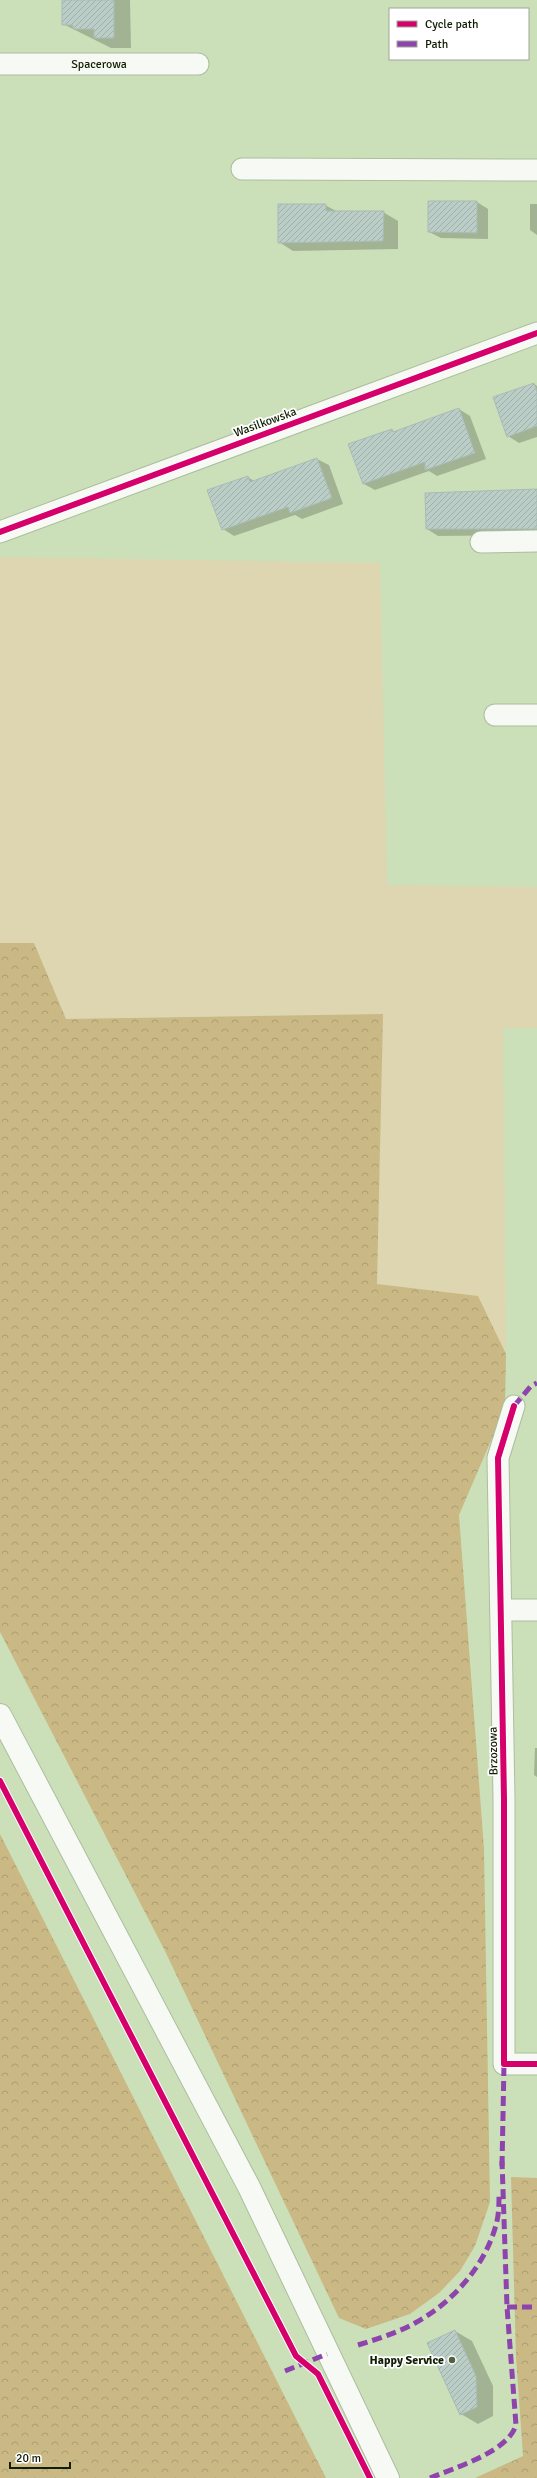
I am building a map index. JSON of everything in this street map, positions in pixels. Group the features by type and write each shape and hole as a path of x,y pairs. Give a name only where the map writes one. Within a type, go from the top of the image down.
{"main road":[{"path":"0,1715 249,2187 388,2478"}],"street":[{"name":"Spacerowa","path":"0,64 198,64"},
{"path":"242,169 537,170"},
{"name":"Wasilkowska","path":"0,532 537,333"},
{"path":"481,542 537,541"},
{"path":"496,715 537,715"},
{"name":"Brzozowa","path":"514,1406 498,1458 504,1799 504,2064 537,2064"},
{"path":"501,1610 537,1610"}],"shaded area":[{"path":"0,558 380,563 387,885 537,887 537,1028 503,1028 506,1354 478,1296 377,1284 383,1014 66,1019 34,943 0,943"}],"green space":[{"path":"0,943 34,943 66,1019 383,1014 377,1284 478,1296 506,1354 505,1408 459,1515 484,1849 490,2202 475,2246 460,2271 439,2293 410,2314 366,2329 339,2318 165,1951 0,1632"},
{"path":"0,1834 326,2478 0,2478"},
{"path":"511,2177 537,2178 537,2478 475,2478 523,2456 516,2357"}],"building":[{"path":"62,0 114,0 114,38 94,38 94,29 73,29 73,25 62,25"},
{"path":"428,201 477,201 477,233 428,232"},
{"path":"278,204 326,204 326,211 384,211 383,241 278,243"},
{"path":"534,383 537,392 537,426 507,437 493,397"},
{"path":"459,408 475,453 425,470 425,462 363,484 348,444 392,429 393,432"},
{"path":"317,458 332,498 290,513 288,507 222,530 207,490 248,476 250,482"},
{"path":"537,489 537,529 426,529 425,493"},
{"name":"Happy Service","path":"455,2330 476,2376 477,2407 460,2415 427,2343"}],"marked path":[{"path":"514,1406 531,1386 537,1383"},
{"path":"502,2166 504,2064"},
{"path":"430,2478 466,2464 492,2451 511,2435 516,2425 507,2307 502,2161"},
{"path":"358,2345 408,2327 429,2315 454,2294 475,2269 491,2240 498,2217 499,2194"},
{"path":"507,2307 537,2307"},
{"path":"285,2371 327,2354"}],"cycle path":[{"path":"0,532 537,333"},
{"path":"514,1406 498,1458 504,1799 504,2064 537,2064"},
{"path":"0,1781 296,2356 318,2374 370,2478"}],"place":[{"name":"Happy Service","path":"452,2360"}]}
